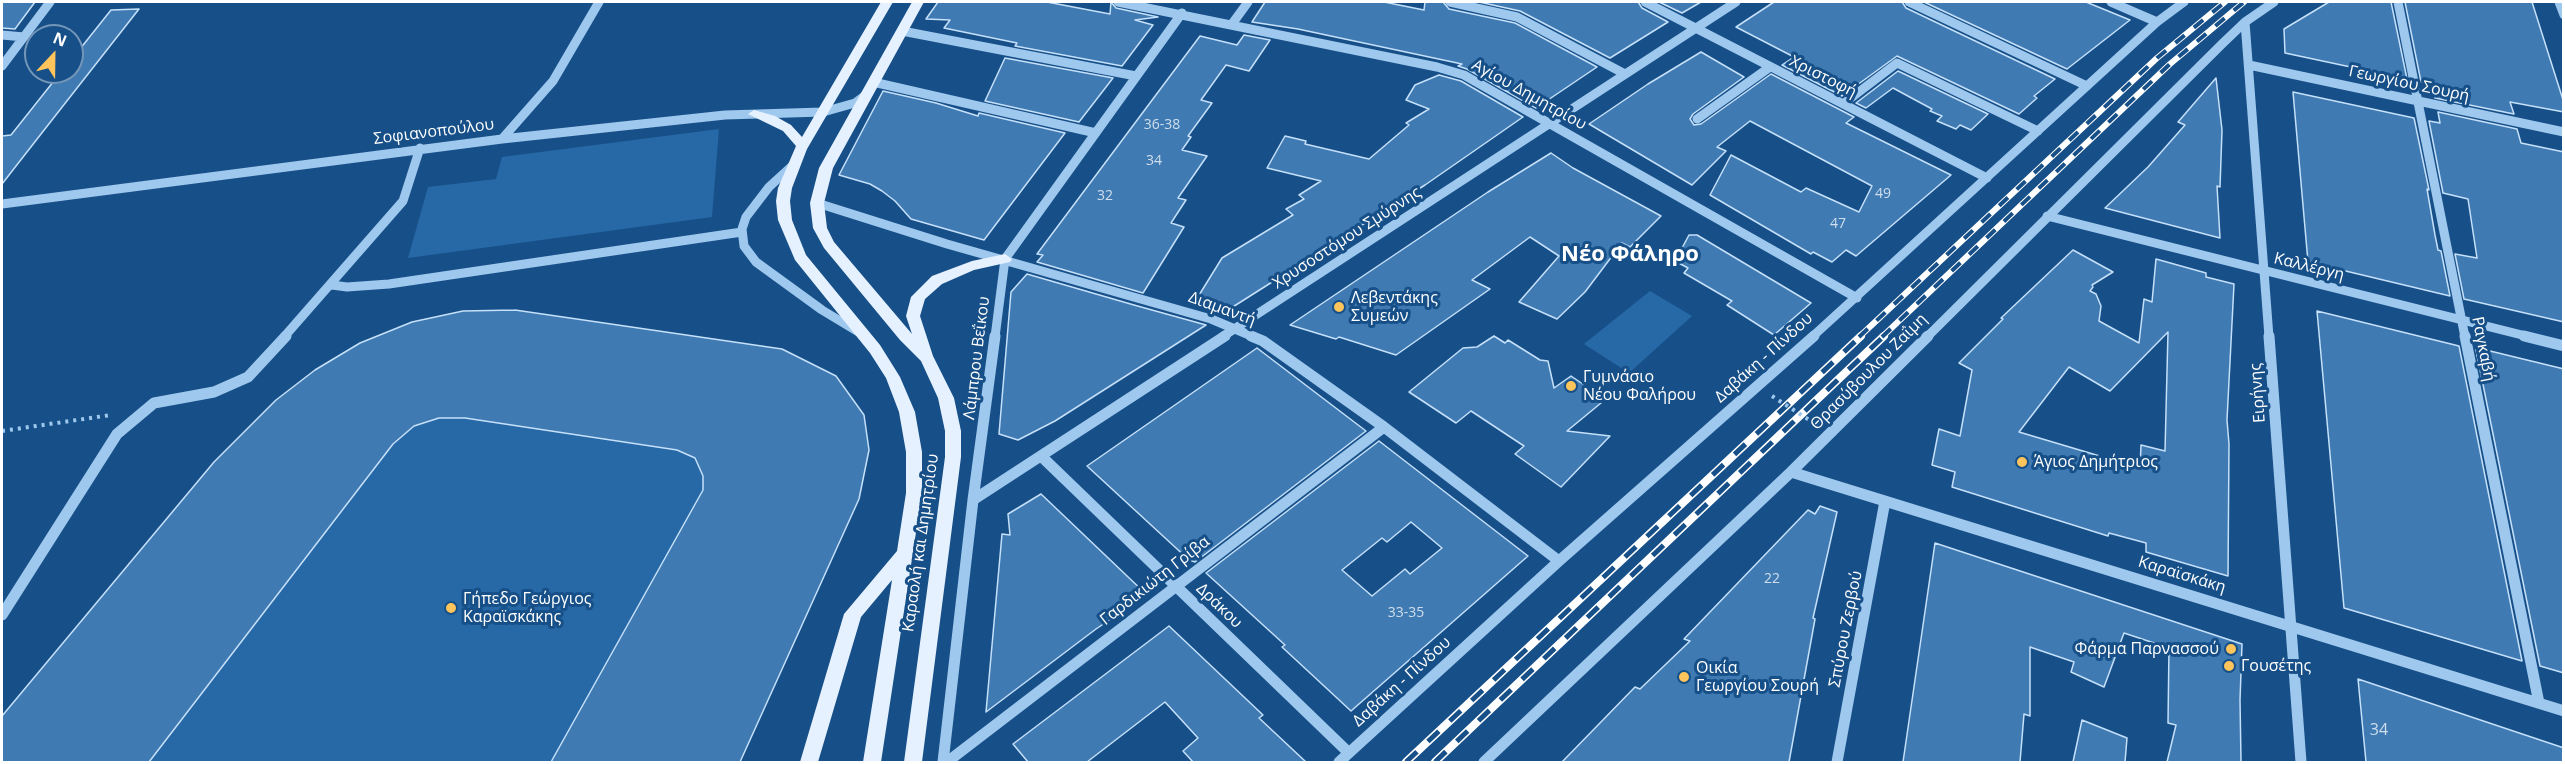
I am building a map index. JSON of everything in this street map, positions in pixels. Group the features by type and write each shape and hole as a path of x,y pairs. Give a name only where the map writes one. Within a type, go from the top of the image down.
{"main road":[{"name":"Καραολή και Δημητρίου","path":"872,762 914,493 914,471 907,412 893,378 864,336 800,257 784,220 783,201 792,166 887,2"},
{"name":"Καραολή και Δημητρίου","path":"913,762 953,443 946,399 927,358 905,336 829,245 820,228 817,203 826,168 918,2"},
{"path":"754,114 781,123 796,135 803,146"},
{"path":"927,358 914,316 918,297 937,280 951,273 1005,259"},
{"path":"810,762 853,614 903,555"}],"street":[{"path":"34,24 50,2"},
{"path":"502,139 553,81 599,2"},
{"name":"Αγίου Δημητρίου","path":"1118,2 1182,13 1451,70 1464,75 1857,298"},
{"path":"1232,24 1248,2"},
{"path":"1450,2 1531,22 1625,74"},
{"name":"Χριστοφή","path":"1645,2 1987,178"},
{"name":"Χρυσοστόμου Σμύρνης","path":"973,500 1736,2"},
{"path":"1909,2 2087,86"},
{"path":"2111,2 2157,22"},
{"name":"Δαβάκη - Πίνδου","path":"1339,762 1559,561 1857,298 2157,22 2184,2"},
{"name":"Θρασύβουλου Ζαΐμη","path":"1484,762 1791,472 2245,22 2274,2"},
{"name":"Ραγκαβή","path":"2398,2 2538,703"},
{"path":"2559,2 2564,15"},
{"name":"Λάμπρου Βεΐκου","path":"943,762 973,500 1005,259 1182,13"},
{"name":"Ειρήνης","path":"2245,22 2301,762"},
{"path":"902,31 1136,76"},
{"path":"2,35 24,37"},
{"path":"2,66 24,37"},
{"path":"1843,104 1897,63 2038,131"},
{"name":"Γεωργίου Σουρή","path":"2249,65 2564,132"},
{"path":"1697,119 1770,67"},
{"path":"870,88 1096,133"},
{"name":"Σοφιανοπούλου","path":"2,204 420,148 725,115 823,112 855,103 870,88"},
{"path":"2,615 117,434 154,403 214,392 248,377 332,285 403,201 420,148"},
{"path":"792,166 769,187 750,210 743,222 744,246 756,262 822,310 864,336"},
{"name":"Διαμαντή","path":"817,203 947,244 1236,328 1263,341 1384,427 1559,561"},
{"name":"Καλλέργη","path":"2047,216 2564,346"},
{"path":"332,285 389,284 742,232"},
{"name":"Γαρδικιώτη Γρίβα","path":"947,762 1384,427"},
{"name":"Δράκου","path":"1041,456 1349,753"},
{"name":"Καραϊσκάκη","path":"1791,472 2564,711"},
{"name":"Σπύρου Ζερβού","path":"1837,762 1886,501"}],"path":[{"path":"1772,396 1817,425"},
{"path":"2,431 112,415"}],"shaded area":[{"path":"719,129 712,217 408,258 428,187 496,179 502,157"},
{"path":"1650,291 1692,316 1629,373 1584,344"},
{"name":"Γήπεδο Γεώργιος Καραϊσκάκης","path":"515,310 782,349 836,376 864,415 869,450 859,499 740,762 2,762 2,716 214,462 276,400 315,370 360,343 412,322 463,311"}],"building":[{"path":"2,2 35,2 15,29 2,28"},
{"path":"938,2 1047,2 1110,14 1111,2 1116,8 1158,17 1135,20 1153,25 1122,66 1015,46 1017,43 944,28 950,20 926,19"},
{"path":"1265,2 1384,2 1424,10 1425,2 1443,2 1449,9 1515,23 1597,67 1536,108 1458,66 1462,64 1298,29 1252,22"},
{"path":"1479,2 1638,2 1642,8 1668,22 1610,58 1520,11"},
{"path":"1659,2 1701,2 1682,13"},
{"path":"1774,2 1902,2 1906,8 2055,79 2034,96 2037,98 2019,114 1897,56 1842,96 1782,65 1794,57 1736,27"},
{"path":"1924,2 2086,2 2130,20 2067,69"},
{"path":"2329,2 2391,2 2407,79 2285,53 2284,29"},
{"path":"2405,2 2532,2 2564,103 2564,112 2510,102 2514,114 2435,98 2433,85 2421,82"},
{"path":"139,9 84,79 84,44 111,10"},
{"path":"1244,35 1270,40 1249,71 1226,65 1201,100 1212,103 1188,136 1191,137 1182,150 1207,156 1178,198 1186,200 1171,223 1184,227 1143,293 1037,262 1043,255 1037,254 1200,36 1237,45"},
{"path":"1701,52 1744,77 1693,114 1690,119 1694,125 1701,124 1771,74 1854,117 1846,123 1951,175 1856,256 1846,250 1832,262 1813,252 1811,254 1710,195 1731,155 1801,192 1806,188 1859,212 1872,186 1750,121 1717,147 1726,151 1692,185 1589,124"},
{"path":"1005,58 1113,78 1079,122 985,101"},
{"path":"1898,71 1988,114 1971,130 1960,125 1956,129 1937,121 1942,116 1930,111 1932,109 1893,88 1866,108 1856,103"},
{"path":"1439,75 1461,81 1523,117 1425,185 1228,310 1196,300 1222,258 1293,215 1286,209 1304,199 1299,195 1321,181 1267,168 1285,136 1306,141 1305,144 1369,159 1409,125 1406,123 1429,109 1406,100 1415,85"},
{"path":"2216,78 2222,130 2220,187 2217,186 2220,238 2105,208 2148,167 2185,125 2178,122"},
{"path":"51,84 80,84 2,184 2,136 11,135"},
{"path":"883,91 936,103 978,116 979,113 1065,133 984,240 911,219 895,201 882,191 870,184 839,175"},
{"path":"2293,92 2414,118 2429,190 2427,189 2438,250 2441,251 2450,296 2308,262"},
{"path":"2438,112 2517,129 2521,143 2564,152 2564,322 2464,299 2455,254 2477,258 2468,199 2443,193 2429,121 2440,123"},
{"path":"1551,153 1573,168 1661,216 1630,247 1622,243 1585,292 1557,319 1519,302 1559,256 1530,237 1472,280 1490,289 1396,355 1290,325 1488,192"},
{"path":"1689,235 1697,235 1811,303 1774,335 1727,305 1732,301 1684,273 1688,268 1675,261"},
{"path":"2073,250 2113,272 2092,285 2090,291 2096,294 2101,306 2099,321 2139,343 2144,299 2152,302 2156,259 2206,273 2206,277 2234,284 2227,420 2229,444 2228,576 2146,552 2146,543 2109,533 2108,536 1952,487 1955,472 1932,465 1939,429 1960,436 1972,370 1959,363 2003,319 2001,318","holes":["2168,332 2165,451 2141,445 2140,468 2019,432 2069,367 2110,391"]},
{"path":"1027,274 1206,325 1055,421 1018,440 999,434 1011,292"},
{"path":"515,310 782,349 836,376 864,415 869,450 859,499 740,762 551,762 703,490 703,476 695,458 677,450 465,418 439,418 414,426 393,444 149,762 2,762 2,716 214,462 276,400 315,370 360,343 412,322 463,311"},
{"path":"2317,311 2459,346 2522,661 2344,608"},
{"path":"1494,336 1505,343 1508,340 1540,360 1548,361 1554,388 1571,376 1596,393 1594,397 1601,403 1567,431 1610,436 1561,487 1515,454 1524,446 1471,411 1456,423 1409,392 1463,348 1477,347"},
{"path":"1257,348 1366,431 1195,562 1189,560 1087,466"},
{"path":"2476,350 2487,353 2486,350 2564,369 2564,673 2540,666"},
{"path":"1379,441 1528,556 1351,711 1282,647 1285,645 1206,573","holes":["1411,522 1442,548 1410,574 1405,569 1372,596 1342,570 1382,538 1387,542"]},
{"path":"1041,494 1147,595 1096,629 986,712 1002,534 1010,535 1008,514"},
{"path":"1820,506 1837,512 1813,618 1815,619 1789,762 1562,762 1635,687 1640,689 1690,641 1684,639 1808,510 1815,514"},
{"path":"1935,543 2242,644 2241,762 2167,762 2176,725 2168,723 2169,648 2124,633 2104,687 2071,672 2074,662 2030,647 2030,716 2024,714 2020,762 1903,762"},
{"path":"1169,626 1263,715 1259,718 1306,762 1193,762 1183,751 1198,738 1165,702 1087,762 1028,762 1013,744"},
{"path":"2358,679 2564,748 2564,762 2366,762"},
{"path":"2082,720 2127,738 2125,762 2073,762"}],"railway":[{"path":"1859,337 2157,58 2225,2"},
{"path":"1882,337 2170,64 2244,2"},
{"path":"1406,762 1861,336"},
{"path":"1435,762 1884,336"}],"place":[{"name":"Λεβεντάκης Συμεών","path":"1339,307"},
{"name":"Γυμνάσιο Νέου Φαλήρου","path":"1571,386"},
{"name":"Άγιος Δημήτριος","path":"2022,462"},
{"name":"Γήπεδο Γεώργιος Καραϊσκάκης","path":"451,608"},
{"name":"Φάρμα Παρνασσού","path":"2231,649"},
{"name":"Γουσέτης","path":"2229,666"},
{"name":"Οικία Γεωργίου Σουρή","path":"1684,677"}],"district":[{"name":"Νέο Φάληρο","path":"1630,255"}]}
